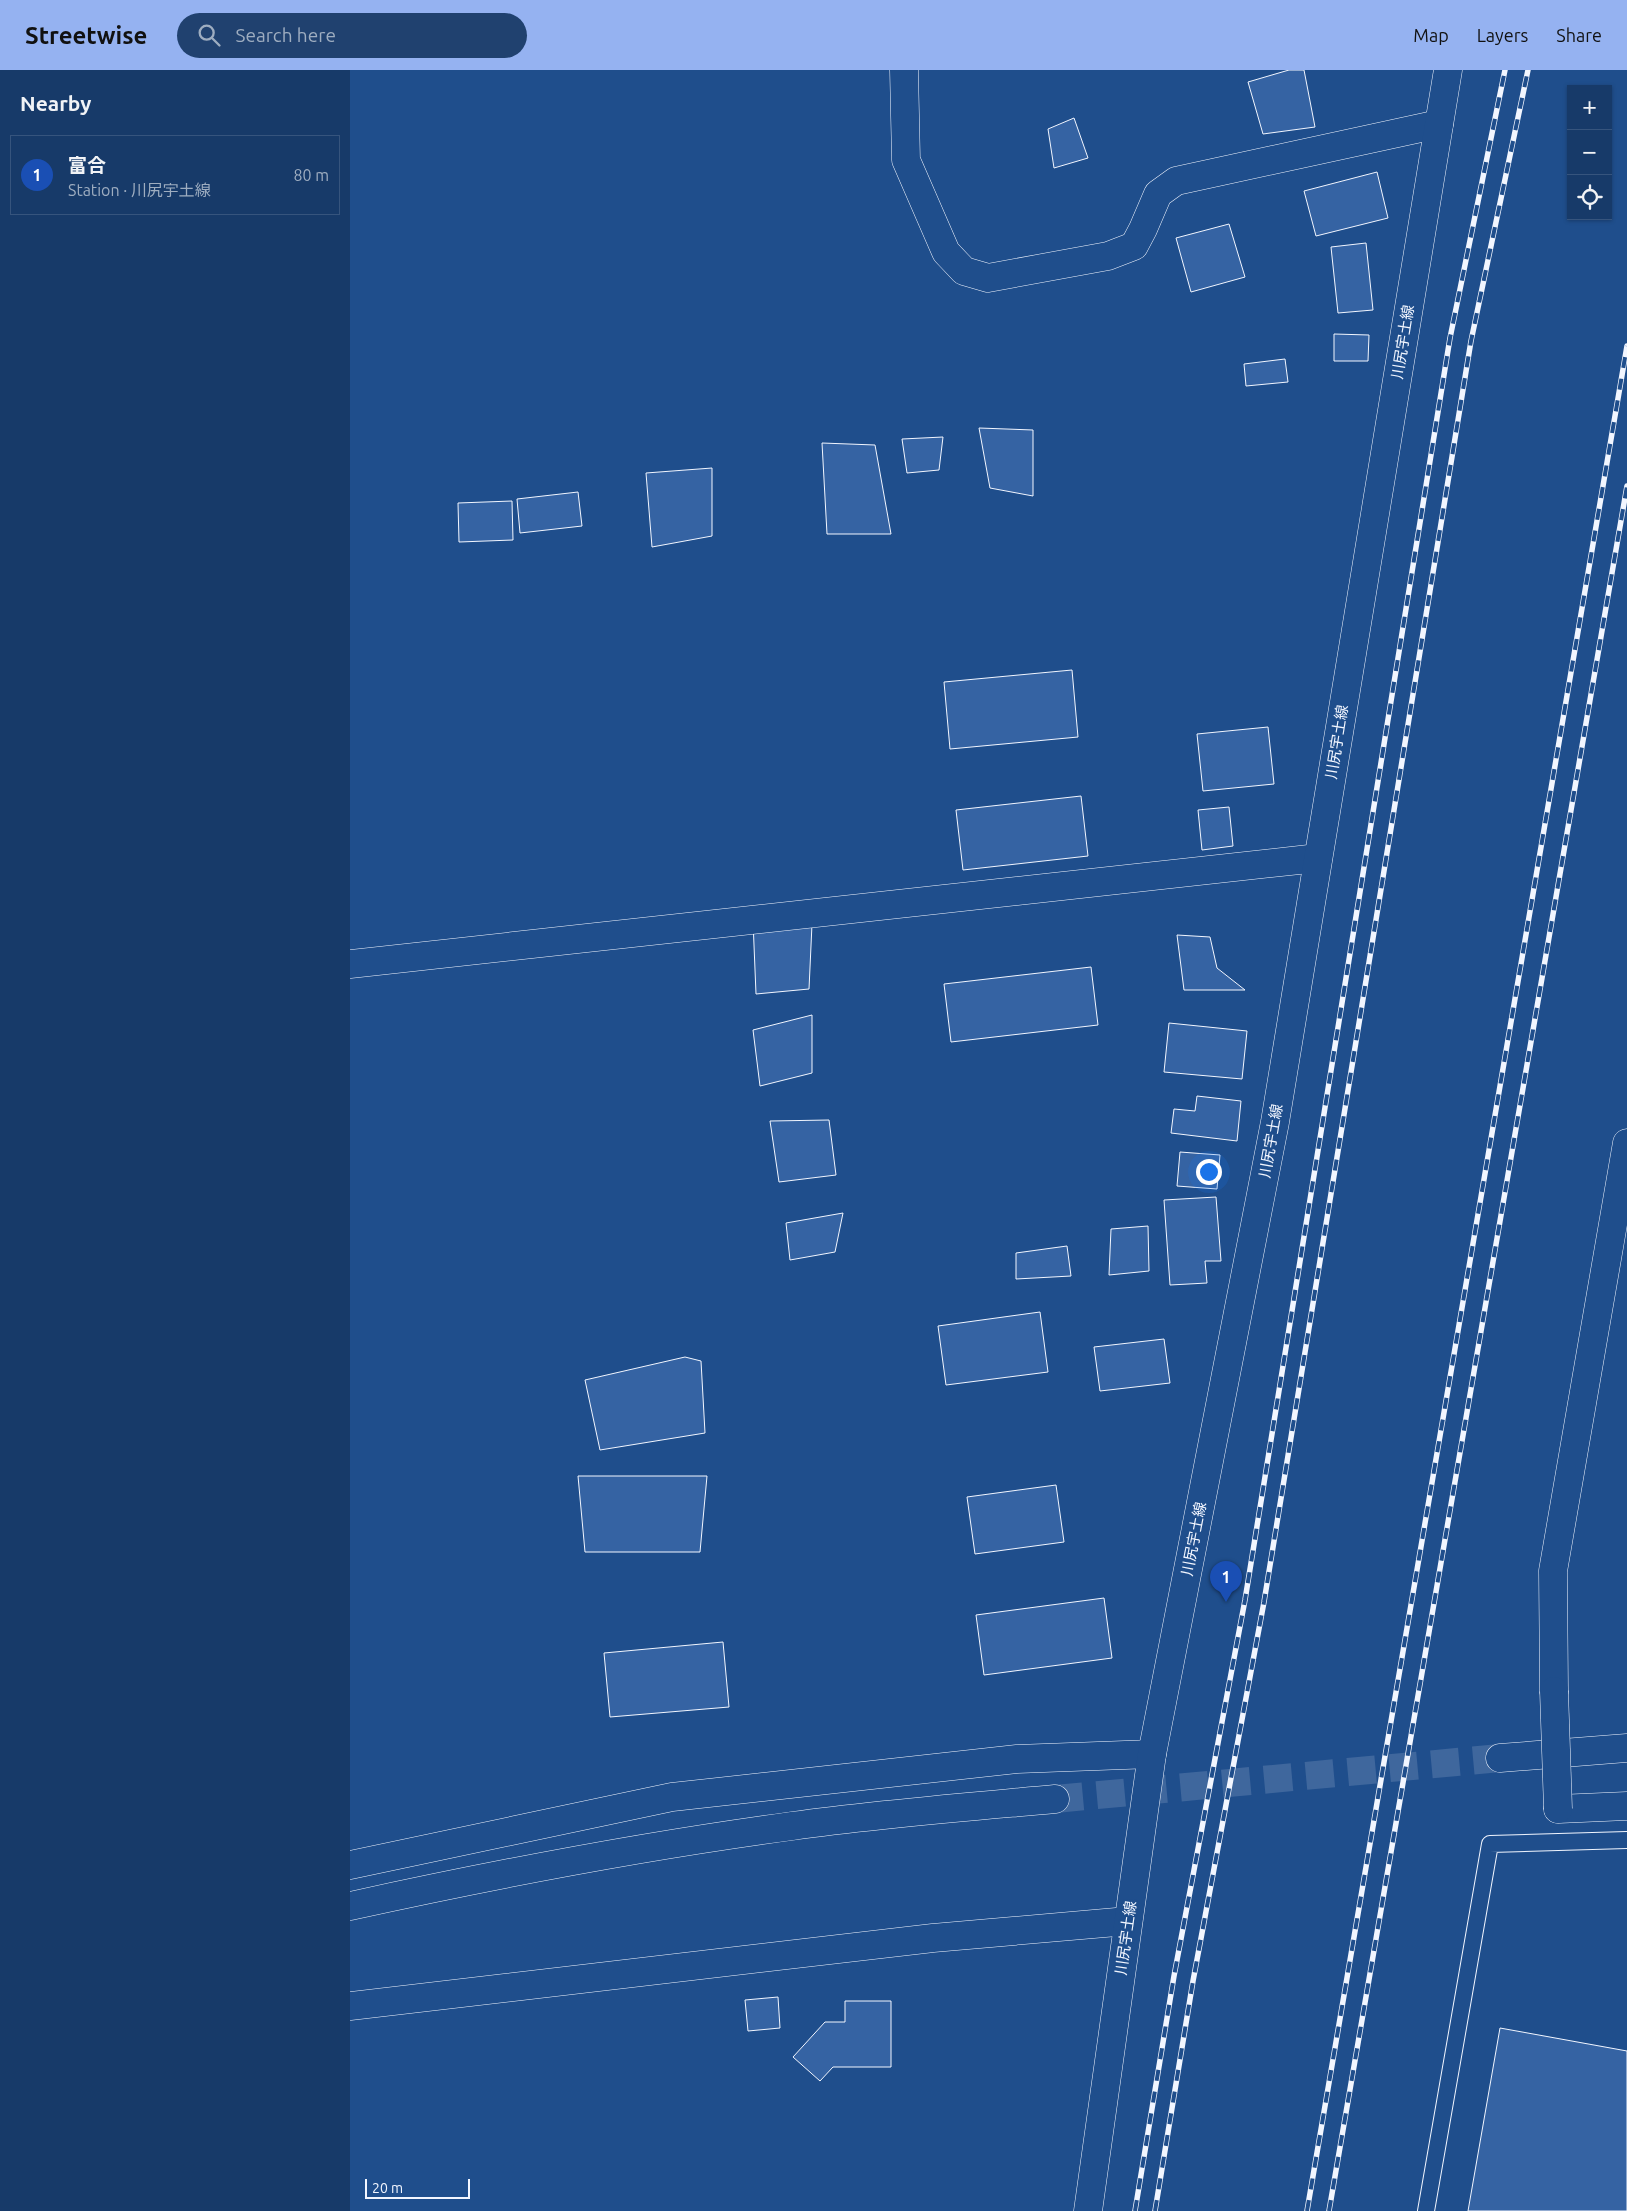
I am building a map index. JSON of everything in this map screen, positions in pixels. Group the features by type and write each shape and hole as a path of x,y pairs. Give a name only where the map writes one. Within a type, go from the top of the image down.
{"street":[{"path":"904,70 906,160 946,252 964,271 988,278 1108,256 1134,246 1144,229 1158,194 1176,181 1439,124"},
{"name":"川尻宇土線","path":"1088,2211 1152,1754 1275,1122 1448,70"},
{"path":"350,964 1318,858"},
{"path":"1627,1143 1553,1571 1558,1809 1627,1806"},
{"path":"1500,1758 1627,1748"},
{"path":"350,1865 672,1797 1017,1759 1152,1754"},
{"path":"350,1906 535,1868 660,1846 792,1826 1055,1799"},
{"path":"350,2006 933,1938 1128,1921"}],"lane":[{"path":"1426,2211 1490,1844 1627,1840"}],"building":[{"path":"1289,70 1304,70 1315,127 1263,134 1248,82"},
{"path":"1074,118 1088,158 1054,168 1048,129"},
{"path":"1377,172 1388,218 1316,236 1304,191"},
{"path":"1229,224 1245,277 1191,292 1176,238"},
{"path":"1366,243 1373,310 1338,313 1331,247"},
{"path":"1334,334 1369,335 1368,361 1334,361"},
{"path":"1285,359 1288,382 1246,386 1244,364"},
{"path":"979,428 1033,430 1033,496 990,488"},
{"path":"943,437 939,470 907,473 902,439"},
{"path":"822,443 875,445 891,534 827,534"},
{"path":"712,468 712,536 652,547 646,473"},
{"path":"578,492 582,526 520,533 517,499"},
{"path":"512,501 513,540 459,542 458,503"},
{"path":"1072,670 1078,737 950,749 944,682"},
{"path":"1268,727 1274,784 1203,791 1197,734"},
{"path":"1081,796 1088,856 963,870 956,810"},
{"path":"1229,807 1233,846 1202,850 1198,810"},
{"path":"753,921 812,924 809,989 756,994"},
{"path":"1177,935 1210,937 1217,968 1245,990 1184,990"},
{"path":"1091,967 1098,1025 951,1042 944,984"},
{"path":"812,1015 812,1073 760,1086 753,1030"},
{"path":"1169,1023 1247,1031 1242,1079 1164,1072"},
{"path":"1197,1096 1241,1101 1237,1141 1171,1133 1174,1109 1195,1111"},
{"path":"829,1120 836,1175 779,1182 770,1121"},
{"path":"1180,1152 1220,1155 1217,1189 1177,1186"},
{"path":"1216,1197 1221,1261 1205,1261 1207,1283 1170,1285 1164,1200"},
{"path":"843,1213 835,1252 790,1260 786,1223"},
{"path":"1148,1226 1149,1271 1109,1275 1111,1229"},
{"path":"1067,1246 1071,1276 1016,1279 1016,1253"},
{"path":"1040,1312 1048,1372 946,1385 938,1326"},
{"path":"1164,1339 1170,1383 1100,1391 1094,1347"},
{"path":"685,1357 701,1361 705,1433 600,1450 585,1380"},
{"path":"578,1476 707,1476 700,1552 585,1552"},
{"path":"1056,1485 1064,1542 975,1554 967,1497"},
{"path":"1104,1598 1112,1658 984,1675 976,1615"},
{"path":"723,1642 729,1707 610,1717 604,1653"},
{"path":"778,1997 780,2028 748,2031 745,2000"},
{"path":"845,2001 891,2001 891,2067 833,2067 820,2081 793,2057 825,2022 845,2022"},
{"path":"1500,2028 1627,2051 1627,2211 1468,2211"}],"tunnel":[{"path":"1055,1799 1500,1758"}],"railway":[{"path":"1135,2211 1174,1976 1245,1600 1450,338 1505,70"},
{"path":"1155,2211 1193,1981 1264,1602 1471,341 1528,70"},
{"path":"1307,2211 1627,346"},
{"path":"1329,2211 1627,486"}],"place":[{"name":"富合","path":"1226,1602"}]}
